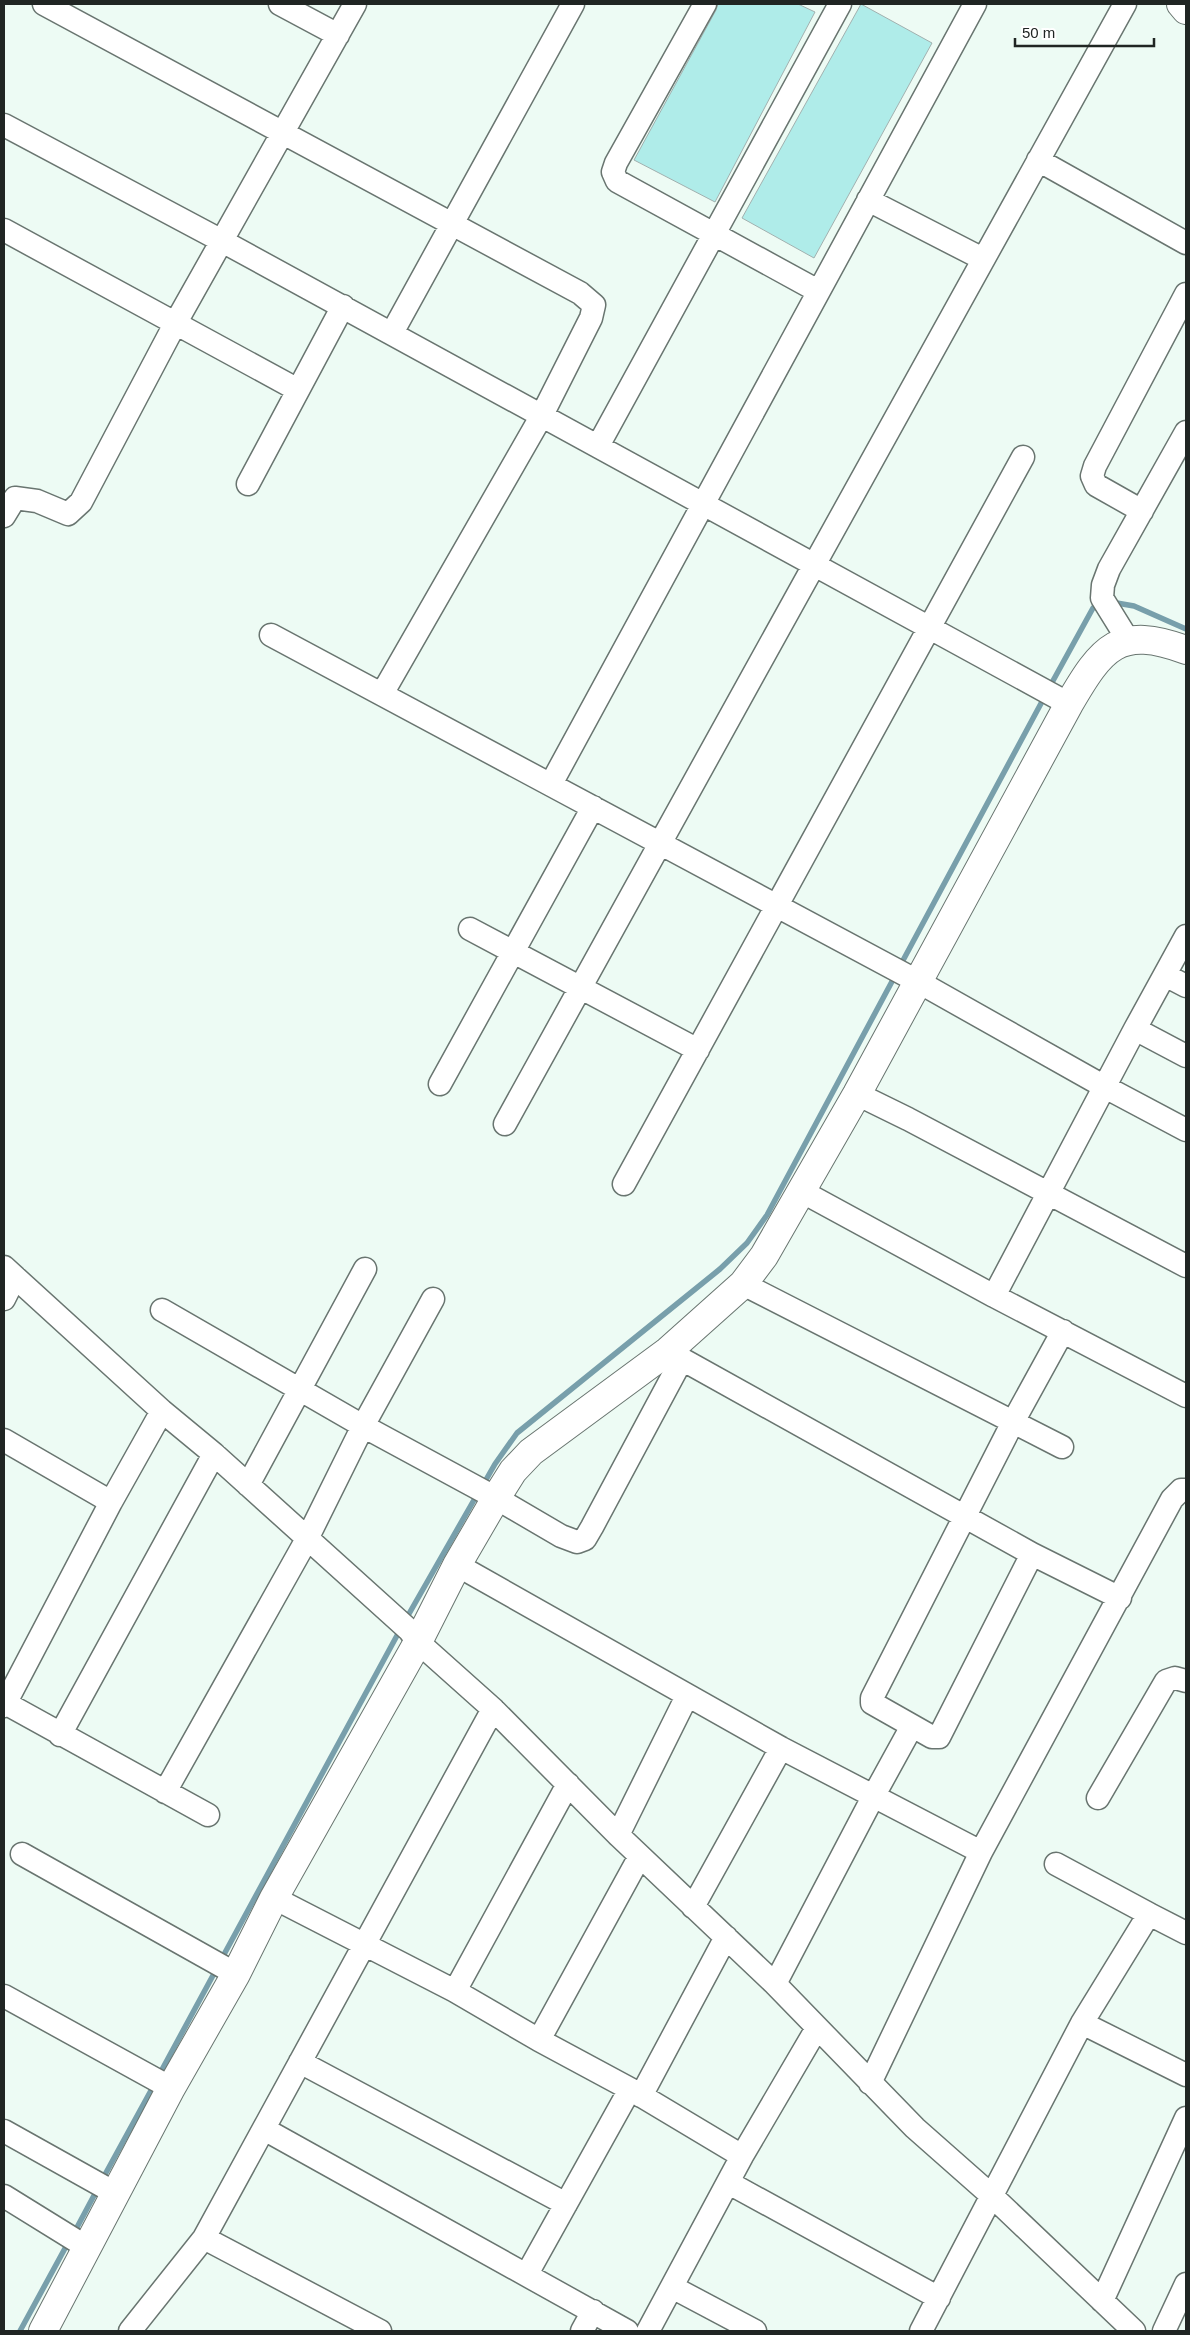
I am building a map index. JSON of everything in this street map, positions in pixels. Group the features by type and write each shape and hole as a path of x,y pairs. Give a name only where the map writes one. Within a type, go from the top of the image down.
{"street":[{"path":"44,4 580,293 594,305 592,318 542,414 382,694"},
{"path":"280,4 338,34"},
{"path":"4,487 24,498 68,514 76,509 175,324 355,4"},
{"path":"392,333 573,4"},
{"path":"705,4 616,162 613,172 617,181 818,291"},
{"path":"598,446 840,4"},
{"path":"551,784 975,4"},
{"path":"505,1124 661,843 813,563 1125,4"},
{"path":"1182,4 1186,10"},
{"path":"4,125 542,414 1070,704"},
{"path":"1038,160 1186,243"},
{"path":"868,200 983,259"},
{"path":"4,230 298,390"},
{"path":"1142,511 1096,485 1092,476 1095,466 1186,294"},
{"path":"248,484 343,306"},
{"path":"1128,640 1102,598 1102,585 1186,432"},
{"path":"624,1184 1023,458"},
{"path":"4,516 15,498 24,498"},
{"path":"270,635 917,981 1105,1087 1186,1130"},
{"path":"43,2331 170,2088 236,1974 407,1629 457,1565 496,1498 531,1452 675,1355 743,1284 764,1256 857,1094 917,981 1070,704 1099,658 1110,648 1128,640 1184,643"},
{"path":"440,1084 593,807"},
{"path":"470,929 581,986 698,1050"},
{"path":"994,1296 1186,936"},
{"path":"1165,975 1186,986"},
{"path":"1135,1029 1186,1056"},
{"path":"857,1094 1186,1266"},
{"path":"801,1191 994,1296 1186,1396"},
{"path":"248,1485 365,1269"},
{"path":"4,1299 10,1272 162,1411 214,1454 407,1629 493,1709 618,1835 775,1984 915,2128 992,2196 1134,2331"},
{"path":"743,1284 1062,1447"},
{"path":"165,1792 307,1539 363,1426 432,1299"},
{"path":"162,1310 363,1426 569,1540 577,1542 585,1539 675,1355"},
{"path":"1032,1554 941,1735 932,1737 872,1703 872,1698 1013,1422 1063,1331"},
{"path":"675,1355 966,1515 1032,1554 1120,1598"},
{"path":"162,1411 111,1502 4,1704 208,1816"},
{"path":"4,1440 111,1502"},
{"path":"60,1735 214,1454"},
{"path":"870,2083 981,1852 1172,1499 1181,1490 1186,1490"},
{"path":"457,1565 781,1748 981,1852"},
{"path":"1098,1798 1166,1681 1175,1678 1186,1681"},
{"path":"618,1835 687,1696"},
{"path":"130,2331 204,2238 493,1709"},
{"path":"775,1984 912,1726"},
{"path":"693,1906 781,1748"},
{"path":"455,1991 568,1784"},
{"path":"22,1854 236,1974"},
{"path":"539,2040 640,1856"},
{"path":"1056,1864 1186,1932"},
{"path":"274,1898 455,1991 636,2093 742,2156"},
{"path":"920,2331 1082,2023 1149,1914"},
{"path":"527,2274 566,2204 636,2093 726,1937"},
{"path":"4,1996 170,2088"},
{"path":"1082,2023 1186,2075"},
{"path":"648,2331 742,2156 817,2028"},
{"path":"300,2062 566,2204"},
{"path":"1102,2301 1186,2118"},
{"path":"264,2129 627,2331"},
{"path":"4,2132 115,2193"},
{"path":"729,2183 939,2298"},
{"path":"4,2196 88,2248"},
{"path":"204,2238 380,2331"},
{"path":"1164,2331 1186,2284"},
{"path":"672,2287 728,2325 755,2331"},
{"path":"582,2331 593,2311"}],"building":[{"path":"718,4 798,4 815,12 715,202 634,160"},
{"path":"861,4 932,43 814,258 742,218"}],"waterway":[{"path":"1111,602 1134,606 1186,629"},
{"path":"1049,688 1093,608 1100,606"},
{"path":"900,966 1045,696"},
{"path":"483,1485 517,1433 720,1269 747,1243 767,1215 896,974"},
{"path":"406,1619 478,1493"},
{"path":"221,1960 400,1630"},
{"path":"158,2077 217,1968"},
{"path":"102,2180 154,2085"},
{"path":"74,2233 98,2188"},
{"path":"20,2331 69,2241"}]}
